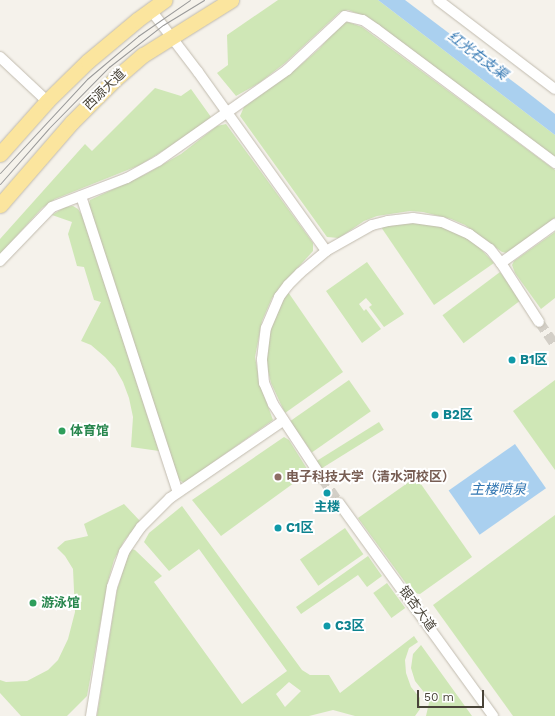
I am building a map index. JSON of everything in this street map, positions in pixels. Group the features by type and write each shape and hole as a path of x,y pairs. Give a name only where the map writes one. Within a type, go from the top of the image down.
{"main road":[{"path":"0,154 46,101 88,61 150,9 165,0"},
{"name":"西源大道","path":"0,205 72,122 115,79 143,55 231,0"}],"street":[{"path":"438,0 555,89"},
{"path":"150,9 172,37 326,251"},
{"path":"0,261 52,207 127,178 158,161 227,114 287,70 345,16 355,17 376,29 555,163"},
{"path":"0,57 46,101"},
{"path":"81,196 178,492"},
{"path":"322,478 282,421 272,404 264,383 262,344 266,328 279,297 288,285 326,251 372,225 400,219 428,219 442,222 469,234 490,249 501,262 539,322"},
{"path":"501,262 555,224"},
{"path":"91,716 112,588 124,552 141,526 170,498 282,421"},
{"name":"银杏大道","path":"339,503 494,716"}],"green space":[{"path":"278,0 378,0 555,135 555,157 369,18 348,10 340,12 285,63 259,83 236,96 217,73 228,65 227,35"},
{"path":"348,22 362,27 555,170 555,218 507,253 502,252 465,225 451,219 423,212 410,211 377,216 364,221 339,238 327,237 240,116 244,107 296,69 319,49 342,23"},
{"path":"155,88 181,96 191,89 211,117 190,134 140,165 55,199 42,208 0,254 0,239 85,144 92,151"},
{"path":"226,124 313,243 313,251 272,298 262,321 255,357 260,384 273,420 184,483 179,480 88,207 90,200 146,174 181,154 217,126"},
{"path":"73,206 78,209 82,215 159,451 131,447 133,417 129,398 123,382 115,368 105,357 91,345 81,341 101,302 94,300 84,267 77,266 68,234 72,222 52,215 65,207"},
{"path":"410,222 440,226 457,231 478,246 494,263 434,305 381,227"},
{"path":"555,232 555,298 541,309 515,273 512,265 514,261"},
{"path":"367,262 404,314 384,327 369,307 372,305 366,298 359,304 364,311 366,309 381,329 362,343 326,291"},
{"path":"500,272 521,300 464,343 442,315"},
{"path":"288,292 343,372 285,413 271,383 267,367 266,351 274,317"},
{"path":"349,380 371,411 312,452 290,421"},
{"path":"555,380 555,470 513,411"},
{"path":"379,422 384,430 321,469 316,461"},
{"path":"284,437 289,440 309,472 221,536 192,500"},
{"path":"416,477 472,557 420,594 413,593 358,518"},
{"path":"124,504 140,521 124,541 114,560 108,581 87,696 67,716 21,716 0,693 0,680 6,682 27,681 48,670 58,660 68,639 75,612 73,569 65,556 57,548 65,541 88,536 84,524"},
{"path":"182,506 302,670 310,675 329,675 340,693 414,636 418,642 409,648 405,660 406,673 411,687 420,698 420,709 415,716 355,716 333,710 309,716 97,716 117,590 131,549 135,550 162,576 154,582 242,704 287,671 199,549 169,571 144,542 149,533","holes":["289,682 301,691 285,707 276,694"]},
{"path":"555,515 555,716 513,716 433,605"},
{"path":"345,528 363,554 318,586 300,560"},
{"path":"368,556 382,576 367,587 358,575 301,614 296,607"},
{"path":"387,583 405,608 391,618 373,593"},
{"path":"421,645 472,716 426,716 429,703 427,696 415,681 411,668 413,654"}],"water":[{"path":"378,0 405,0 523,89 555,114 555,135"},
{"name":"主楼喷泉","path":"515,444 546,488 480,535 449,490"}],"tunnel":[{"path":"539,322 555,345"},
{"path":"322,478 339,503"}],"tram line":[{"path":"0,173 87,79 138,36 190,0"},
{"path":"0,184 49,128 109,67 163,25 204,0"}],"place":[{"name":"B1区","path":"512,360"},
{"name":"B2区","path":"435,415"},
{"name":"体育馆","path":"62,431"},
{"name":"电子科技大学（清水河校区）","path":"278,477"},
{"name":"主楼","path":"327,493"},
{"name":"C1区","path":"278,528"},
{"name":"游泳馆","path":"33,603"},
{"name":"C3区","path":"327,626"}],"water label":[{"name":"红光右支渠","path":"478,55"}]}
